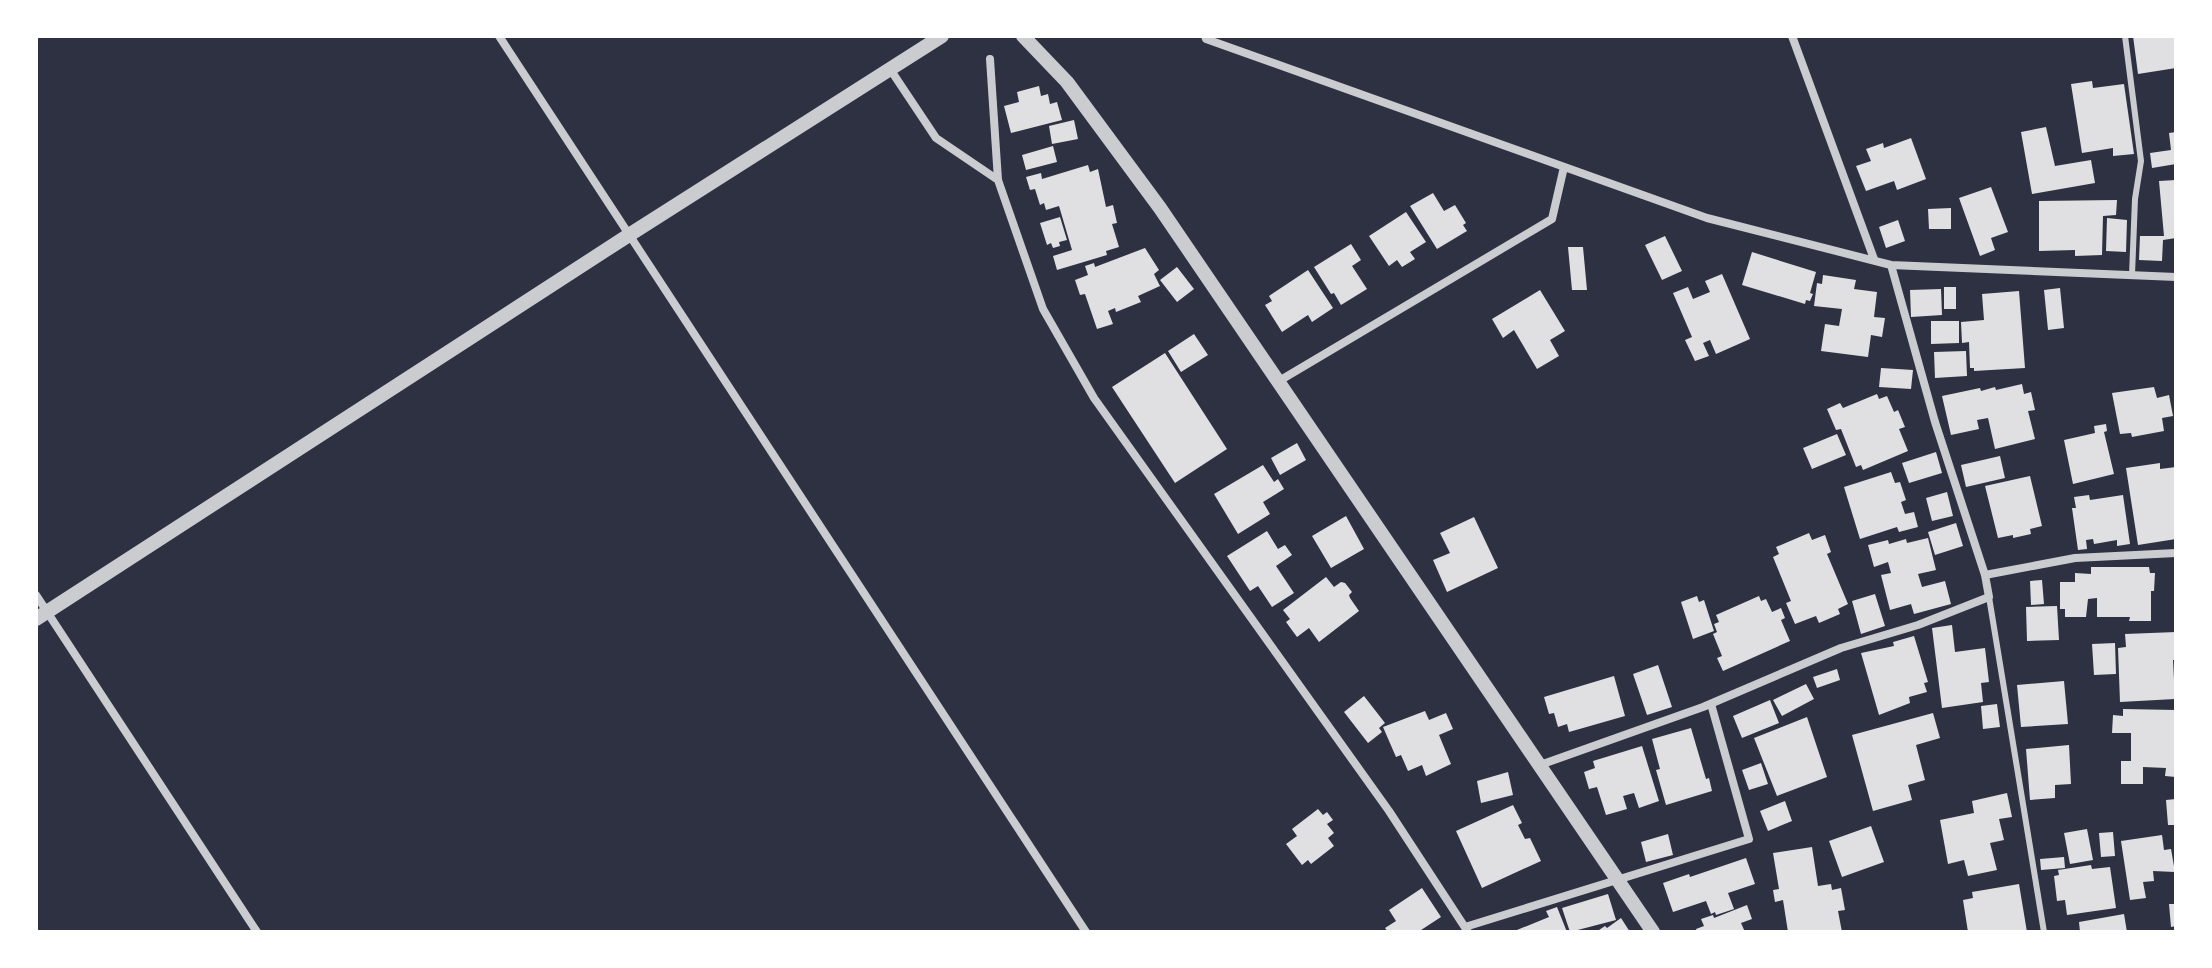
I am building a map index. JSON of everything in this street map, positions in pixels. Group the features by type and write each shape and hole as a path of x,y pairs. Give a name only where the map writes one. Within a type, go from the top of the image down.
{"street":[{"path":"499,36 1086,932"},
{"path":"42,616 942,36"},
{"path":"1023,36 1067,82 1160,208 1653,932"},
{"path":"1205,36 1206,39 1707,218 1891,265 2176,277"},
{"path":"1792,36 1874,259"},
{"path":"990,59 998,180 1043,309 1094,398 1389,811 1466,929 1749,839 1711,704"},
{"path":"890,69 936,138 998,180"},
{"path":"1279,381 1552,219 1564,167"},
{"path":"1540,765 1711,704 1841,648 1918,625 1989,597 1891,265"},
{"path":"1985,575 2075,558 2176,553"},
{"path":"36,595 42,616 257,932"}],"lane":[{"path":"2125,36 2141,161 2135,199 2132,275"},
{"path":"1989,597 2044,932"}],"building":[{"path":"2133,36 2176,36 2176,68 2138,74"},
{"path":"2092,81 2093,88 2124,84 2134,154 2113,156 2113,148 2082,153 2071,84"},
{"path":"1039,86 1041,96 1048,94 1050,104 1057,102 1062,120 1011,133 1004,106 1019,102 1017,92"},
{"path":"1074,120 1078,139 1052,144 1049,126"},
{"path":"2046,127 2055,166 2091,160 2095,183 2032,194 2021,132"},
{"path":"2176,132 2176,164 2152,168 2150,153 2171,150 2169,133"},
{"path":"1911,138 1926,179 1897,190 1894,181 1866,191 1856,166 1871,161 1866,149 1883,143 1884,148"},
{"path":"1053,146 1057,162 1026,170 1022,155"},
{"path":"1088,165 1090,172 1098,169 1106,207 1113,205 1117,223 1112,224 1119,247 1106,251 1107,255 1057,270 1053,256 1072,250 1059,206 1046,210 1044,203 1040,205 1035,189 1030,190 1026,177 1041,173 1042,179"},
{"path":"2176,180 2176,238 2163,240 2162,261 2139,260 2140,236 2164,236 2159,181"},
{"path":"1991,187 2008,232 1991,238 1995,250 1980,256 1959,198"},
{"path":"1433,193 1444,211 1455,205 1466,223 1463,225 1467,231 1437,249 1410,206"},
{"path":"2117,200 2116,215 2103,216 2102,255 2075,256 2075,250 2039,251 2039,201"},
{"path":"1951,208 1951,229 1929,229 1928,209"},
{"path":"1406,212 1426,242 1410,252 1415,259 1402,267 1397,260 1389,266 1369,236"},
{"path":"1060,217 1067,240 1053,248 1051,243 1047,245 1040,223"},
{"path":"2107,218 2127,220 2126,252 2106,251"},
{"path":"1898,220 1905,241 1886,248 1879,227"},
{"path":"1665,236 1682,271 1662,280 1645,245"},
{"path":"1351,244 1361,260 1352,266 1367,289 1341,305 1314,267"},
{"path":"1568,247 1583,247 1587,290 1572,290"},
{"path":"1145,248 1159,270 1154,274 1160,286 1138,296 1141,302 1116,312 1115,308 1108,311 1113,324 1097,329 1085,294 1080,295 1075,280 1088,275 1085,266 1094,263 1095,267"},
{"path":"1752,252 1816,272 1810,301 1806,300 1805,304 1742,285"},
{"path":"1177,267 1194,289 1177,302 1160,280"},
{"path":"1308,270 1333,308 1312,322 1308,315 1282,332 1265,305 1272,301 1269,296"},
{"path":"1722,274 1750,339 1716,354 1710,340 1703,343 1709,356 1695,361 1685,340 1692,337 1673,293 1688,287 1693,299 1710,292 1705,281"},
{"path":"1823,275 1856,280 1854,289 1877,292 1874,317 1885,318 1882,337 1871,335 1868,357 1821,351 1825,324 1839,326 1842,309 1814,306 1817,283 1822,284"},
{"path":"1944,287 1956,287 1956,309 1944,309"},
{"path":"2060,288 2064,328 2048,330 2044,290"},
{"path":"1941,289 1942,315 1911,317 1910,290"},
{"path":"1540,290 1565,331 1550,340 1559,356 1537,369 1514,330 1503,338 1492,319"},
{"path":"2019,291 2025,368 1974,371 1970,368 1969,342 1962,343 1961,322 1984,320 1982,294"},
{"path":"1931,321 1959,321 1959,343 1931,344"},
{"path":"1194,334 1208,355 1181,372 1168,351"},
{"path":"1966,351 1967,376 1935,378 1934,352"},
{"path":"1165,353 1227,449 1175,483 1112,387"},
{"path":"1881,368 1913,370 1911,389 1879,387"},
{"path":"2022,384 2024,394 2031,392 2035,410 2028,411 2035,439 1995,449 1988,418 1977,420 1979,429 1951,435 1942,396"},
{"path":"2154,387 2157,398 2169,395 2173,416 2162,418 2164,431 2132,437 2131,433 2120,434 2112,393"},
{"path":"1877,394 1879,399 1887,396 1894,412 1898,410 1905,427 1899,429 1908,451 1863,470 1861,465 1856,467 1841,429 1836,430 1827,409 1840,403 1843,408"},
{"path":"2106,424 2107,431 2104,432 2114,474 2073,484 2064,440 2095,433 2094,426"},
{"path":"1837,434 1846,455 1812,469 1803,448"},
{"path":"1297,443 1306,460 1280,475 1271,458"},
{"path":"1936,452 1942,473 1909,483 1902,463"},
{"path":"2000,456 2005,478 1966,487 1961,465"},
{"path":"2160,463 2160,469 2176,467 2176,539 2138,545 2126,468"},
{"path":"1263,465 1274,482 1278,479 1284,489 1263,502 1270,514 1238,534 1214,494"},
{"path":"1891,472 1895,483 1900,482 1906,500 1901,502 1905,514 1914,512 1918,527 1899,532 1897,527 1860,539 1844,487"},
{"path":"2030,476 2042,526 2030,529 2031,534 1998,538 1985,486"},
{"path":"1947,492 1953,516 1932,521 1926,498"},
{"path":"2089,495 2090,500 2123,495 2130,544 2117,546 2117,540 2094,544 2093,539 2086,540 2087,549 2078,550 2072,508 2076,508 2074,497"},
{"path":"1346,516 1364,549 1331,568 1312,536"},
{"path":"1474,517 1498,568 1447,592 1433,560 1450,553 1440,533"},
{"path":"1956,523 1963,546 1935,555 1928,532"},
{"path":"1267,531 1278,549 1285,545 1292,555 1276,566 1294,593 1272,607 1258,586 1250,591 1227,556"},
{"path":"1809,533 1812,540 1825,535 1831,552 1827,554 1848,604 1838,609 1840,614 1819,623 1816,616 1795,624 1786,603 1791,601 1773,557 1779,554 1776,547"},
{"path":"1928,538 1936,570 1918,574 1922,587 1945,581 1951,604 1914,614 1911,604 1890,610 1881,575 1891,573 1888,562 1874,567 1868,545 1888,540 1889,544"},
{"path":"2091,567 2149,567 2150,573 2155,573 2154,591 2151,591 2151,621 2129,621 2130,617 2097,617 2097,598 2088,599 2086,617 2065,617 2065,609 2060,609 2060,582 2075,582 2075,573 2091,574"},
{"path":"1326,577 1334,587 1345,583 1359,611 1319,642 1309,628 1297,637 1286,622 1290,619 1283,610"},
{"path":"2042,580 2044,604 2031,605 2030,581"},
{"path":"1875,594 1885,626 1861,634 1852,601"},
{"path":"1697,596 1699,602 1704,600 1714,631 1693,639 1681,602"},
{"path":"1759,596 1761,601 1766,599 1772,612 1781,608 1785,618 1781,620 1790,641 1723,671 1717,658 1722,656 1713,634 1717,632 1714,624 1719,622 1716,615"},
{"path":"2057,606 2059,640 2027,641 2026,607"},
{"path":"1952,625 1955,652 1985,648 1989,682 1981,683 1983,702 1942,708 1932,628"},
{"path":"2176,632 2176,660 2173,660 2175,699 2120,702 2118,648 2126,647 2125,634"},
{"path":"1914,636 1928,682 1924,683 1927,692 1909,697 1910,703 1879,715 1861,653 1894,646 1893,642"},
{"path":"2115,643 2116,674 2094,675 2092,644"},
{"path":"1658,665 1672,707 1647,715 1633,674"},
{"path":"1837,669 1840,680 1817,688 1813,677"},
{"path":"1614,676 1625,716 1569,732 1567,724 1558,727 1554,713 1549,714 1544,697"},
{"path":"2064,681 2068,724 2021,727 2017,685"},
{"path":"1806,684 1814,699 1782,716 1773,700"},
{"path":"1364,696 1385,723 1379,728 1382,732 1368,743 1344,712"},
{"path":"1770,700 1779,723 1742,738 1733,716"},
{"path":"1997,704 2000,727 1983,729 1981,706"},
{"path":"2123,709 2176,710 2176,777 2165,776 2166,768 2143,767 2143,784 2121,784 2121,761 2131,761 2131,733 2112,733 2113,715 2123,716"},
{"path":"1425,711 1429,720 1446,713 1453,729 1439,735 1451,764 1426,776 1422,765 1408,771 1401,755 1396,757 1383,727"},
{"path":"1933,713 1940,738 1916,745 1925,780 1908,785 1912,800 1873,811 1852,735"},
{"path":"1807,717 1827,777 1777,796 1754,738"},
{"path":"1691,728 1712,791 1666,805 1656,770 1660,769 1652,739"},
{"path":"2069,745 2071,784 2055,785 2055,798 2030,800 2026,749"},
{"path":"1642,746 1659,801 1639,808 1634,793 1623,796 1627,809 1606,815 1597,787 1589,789 1584,772 1595,768 1593,761"},
{"path":"1761,763 1768,784 1749,790 1742,770"},
{"path":"1508,772 1513,795 1481,803 1477,781"},
{"path":"2007,793 2012,817 1999,819 2004,840 1990,843 1997,870 1968,876 1964,860 1948,864 1940,820 1974,813 1972,801"},
{"path":"2176,799 2176,825 2168,825 2166,800"},
{"path":"1785,801 1792,821 1768,831 1760,811"},
{"path":"1513,805 1522,823 1518,825 1525,839 1530,838 1541,861 1482,888 1456,831"},
{"path":"1318,809 1323,815 1327,812 1333,820 1327,824 1334,833 1328,838 1334,846 1311,864 1308,860 1302,865 1286,844 1297,836 1292,829"},
{"path":"1871,826 1884,862 1842,877 1829,841"},
{"path":"2087,829 2093,860 2070,864 2064,833"},
{"path":"2113,832 2115,856 2101,857 2099,833"},
{"path":"1668,834 1673,855 1646,862 1641,842"},
{"path":"2162,835 2164,850 2171,849 2175,872 2153,871 2154,881 2143,882 2146,898 2130,900 2121,841"},
{"path":"1812,847 1818,886 1831,884 1832,890 1841,888 1845,910 1838,911 1842,932 1788,932 1783,900 1775,902 1773,890 1779,889 1773,853"},
{"path":"2064,857 2065,868 2041,870 2040,859"},
{"path":"1746,858 1755,884 1728,893 1734,909 1711,914 1706,901 1673,912 1663,883"},
{"path":"2091,865 2092,869 2110,867 2116,908 2067,915 2065,900 2057,901 2054,876 2059,875 2058,870"},
{"path":"2019,884 2027,932 1968,932 1963,900 1973,898 1972,892"},
{"path":"1422,888 1441,917 1418,932 1388,932 1385,928 1396,921 1389,910"},
{"path":"1608,894 1616,920 1570,932 1562,908"},
{"path":"2169,904 2176,904 2176,926 2171,927"},
{"path":"1747,905 1752,919 1741,923 1745,932 1697,932 1696,929 1704,926 1701,919 1713,915 1714,918"},
{"path":"1557,907 1567,932 1512,932 1549,917 1546,911"},
{"path":"2124,914 2127,932 2080,932 2079,922"},
{"path":"1621,918 1630,932 1596,932 1605,926 1607,928"}]}
